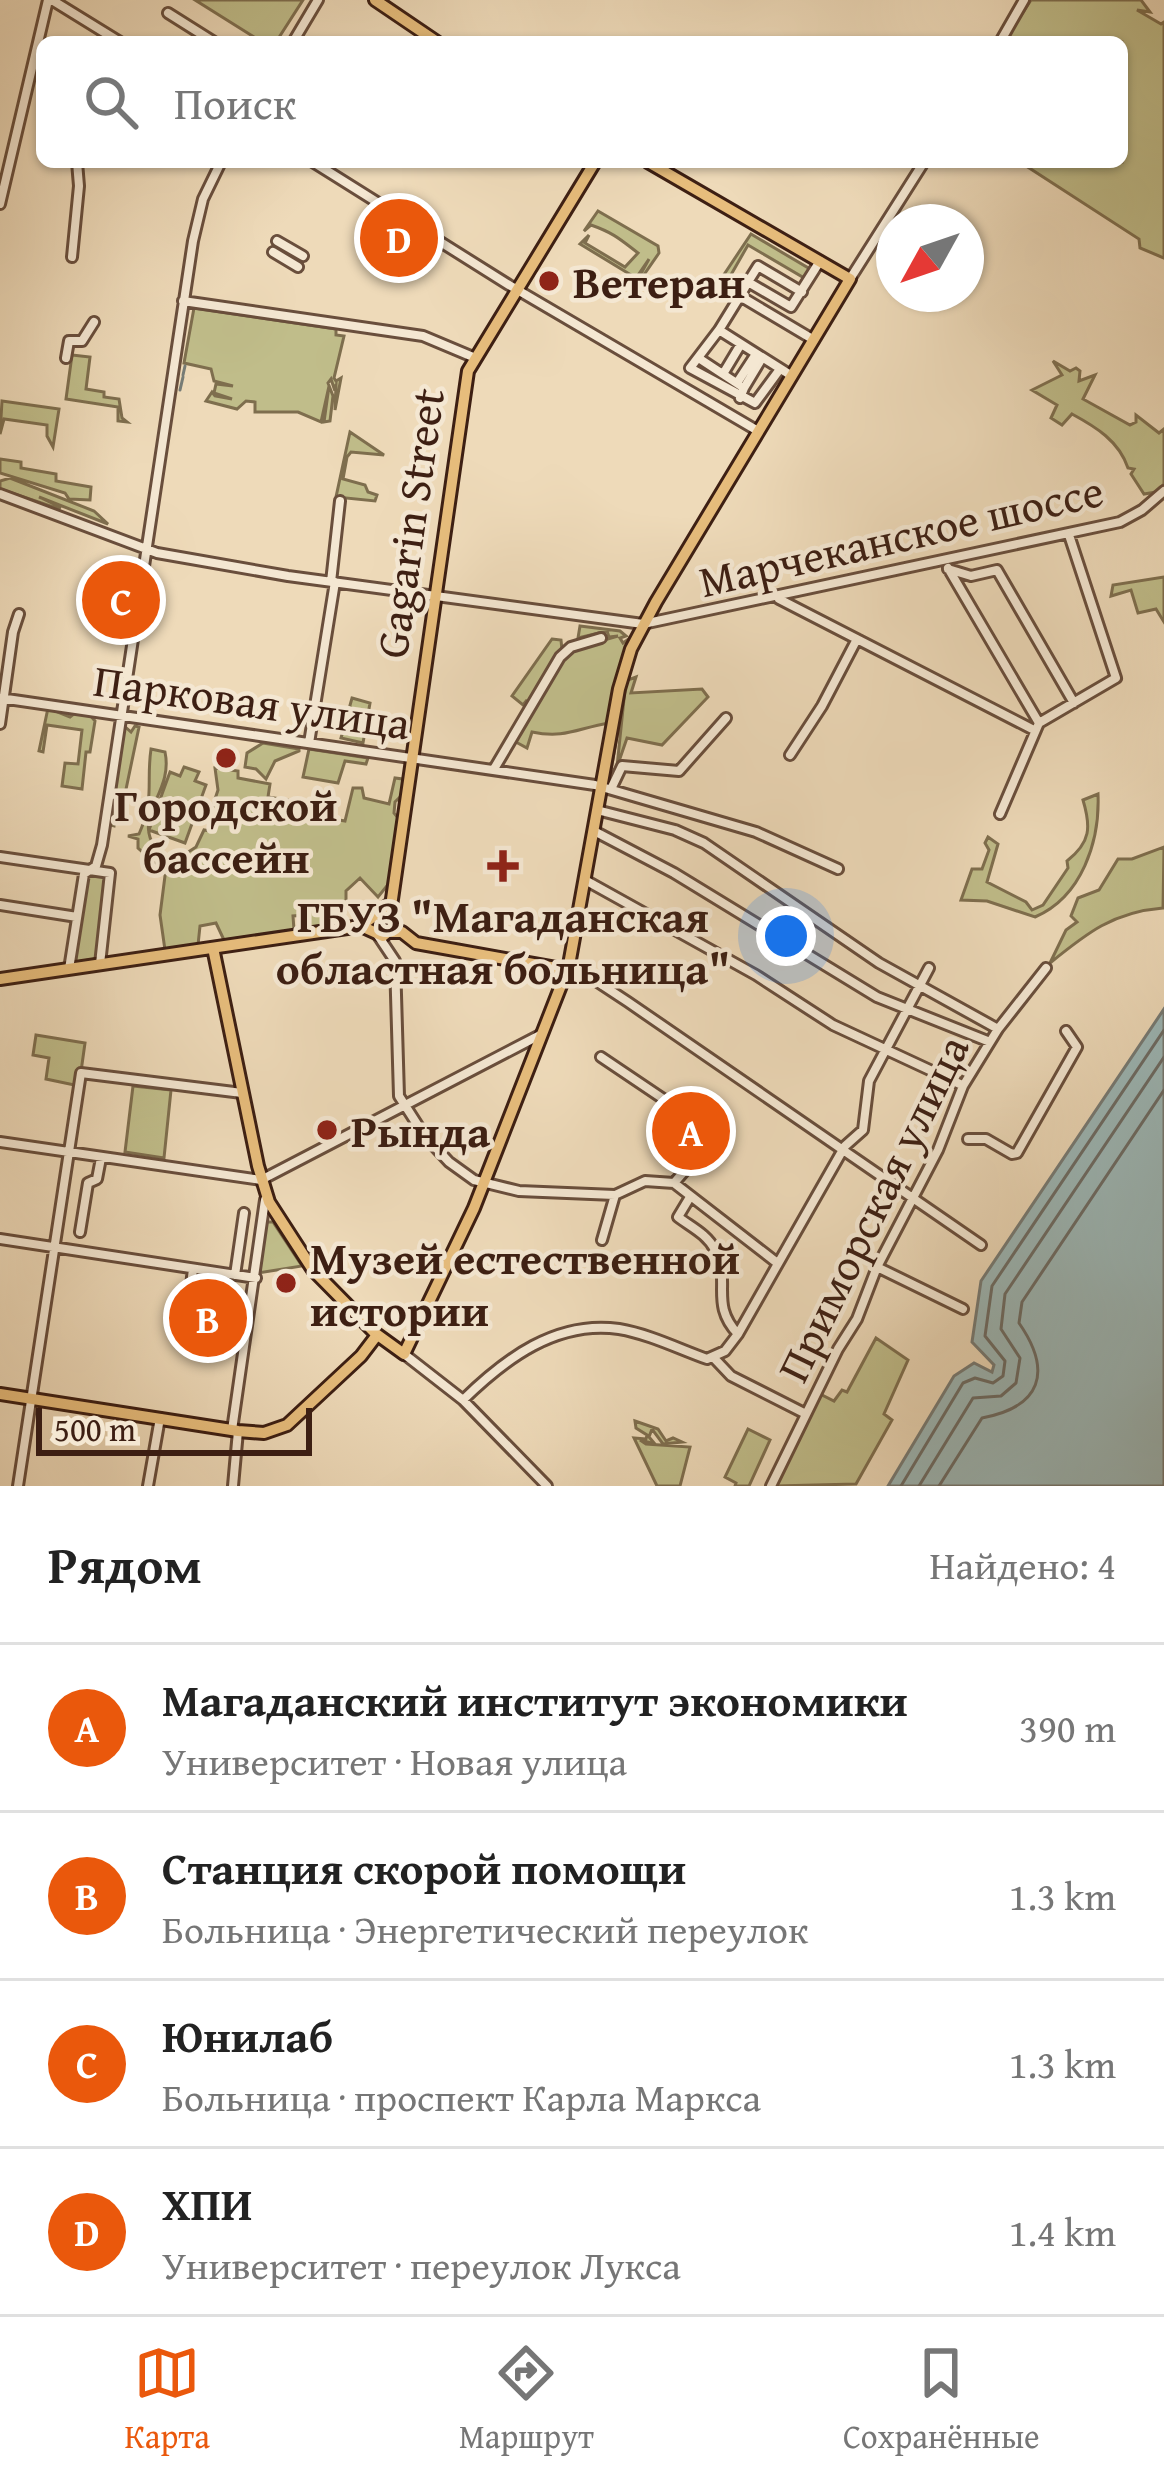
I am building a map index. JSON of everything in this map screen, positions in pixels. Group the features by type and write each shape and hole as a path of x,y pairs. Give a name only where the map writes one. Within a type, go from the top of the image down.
{"main road":[{"path":"375,0 428,36"},
{"name":"Gagarin Street","path":"382,923 472,357 592,168"},
{"path":"364,1352 398,1342 483,1182 567,970 628,656 758,431 786,372 814,340 850,279 659,168"},
{"path":"0,979 382,923 416,943 567,970"},
{"path":"213,948 269,1215 362,1320 398,1342"},
{"path":"0,1394 264,1433 283,1427 364,1352 370,1337 362,1320"},
{"path":"364,1352 398,1342"}],"street":[{"path":"41,36 50,0 110,36"},
{"path":"297,36 318,0"},
{"path":"1003,36 1024,0"},
{"path":"168,13 204,36"},
{"path":"101,36 103,32"},
{"path":"0,204 36,57"},
{"path":"72,256 78,168"},
{"path":"69,969 88,870 96,866 102,845 196,221 218,168"},
{"path":"322,168 758,431"},
{"path":"850,279 920,168"},
{"path":"277,241 304,256"},
{"path":"273,252 298,267"},
{"path":"748,282 791,308 821,260"},
{"path":"740,389 690,368 758,266 802,292"},
{"path":"762,290 775,276"},
{"path":"740,296 814,340"},
{"path":"184,302 416,335 442,341 472,357"},
{"path":"66,358 69,341 82,340 94,322"},
{"path":"700,359 754,403 786,372 719,330"},
{"path":"723,374 741,344"},
{"path":"740,389 759,356"},
{"name":"Марчеканское шоссе","path":"0,494 145,550 333,582 643,625 946,565 1069,535 1128,519 1164,490"},
{"path":"309,743 340,501"},
{"path":"1000,814 1037,726 1115,678 1069,535"},
{"path":"946,565 971,576 997,570 1074,703"},
{"path":"946,565 1037,726"},
{"path":"659,596 656,612 668,621"},
{"path":"778,598 1037,726"},
{"path":"0,724 13,632 20,614"},
{"path":"623,622 632,633 628,656"},
{"path":"494,769 560,658 571,647 602,638"},
{"path":"790,755 857,639"},
{"name":"Парковая улица","path":"2,698 606,788 757,832 838,869"},
{"path":"606,788 622,766 679,771 726,718"},
{"path":"597,810 675,830 704,843 916,986 998,1029"},
{"path":"594,831 906,1010 989,1042"},
{"path":"95,968 110,873 102,845"},
{"path":"0,857 110,873"},
{"path":"585,880 756,975 824,1020 963,1086"},
{"path":"0,905 77,916"},
{"path":"382,923 395,963 398,1094 437,1151 467,1176 519,1191 615,1195 646,1180 674,1183 776,1262"},
{"path":"463,1400 525,1348 554,1335 614,1329 707,1359 730,1346 776,1262 863,1130 865,1091 929,968"},
{"name":"Приморская улица","path":"771,1486 857,1319 877,1267 938,1150 963,1086 998,1029 1046,968"},
{"path":"567,970 597,982 981,1244"},
{"path":"968,1138 986,1139 1017,1153 1077,1047 1066,1030"},
{"path":"0,1142 263,1186 541,1034"},
{"path":"601,1057 704,1130 700,1150 674,1183"},
{"path":"18,1486 80,1073 242,1093"},
{"path":"80,1232 88,1183 97,1179 100,1158"},
{"path":"602,1240 615,1195"},
{"path":"690,1197 678,1216 715,1250 723,1318 738,1334"},
{"path":"235,1275 244,1213"},
{"path":"233,1486 256,1278 269,1215"},
{"path":"0,1239 256,1278"},
{"path":"877,1267 963,1309"},
{"path":"186,1326 193,1269"},
{"path":"398,1342 416,1354 424,1368"},
{"path":"398,1342 547,1486"},
{"path":"713,1357 731,1376 806,1414"},
{"path":"148,1486 160,1418"}],"shaded area":[{"path":"195,0 303,0 280,36 252,36"},
{"path":"1031,0 1141,0 1150,12 1137,10 1164,22 1164,258 1140,248 1139,239 1029,168 1128,168 1128,36 1008,36"},
{"path":"598,211 658,246 659,253 641,279 649,259 636,278 580,244 589,235 585,243 625,267 638,253 599,228 591,225 584,231"},
{"path":"751,234 810,269 806,279 748,245 724,287 719,282"},
{"path":"194,308 336,329 336,335 344,336 334,378 341,378 335,410 336,385 334,388 331,379 328,383 333,396 330,421 324,422 329,386 321,422 298,412 255,412 255,402 246,401 237,409 206,401 212,392 215,396 232,399 214,393 216,384 233,386 214,381 211,369 184,363"},
{"path":"72,355 90,357 86,389 119,399 127,422 118,421 118,407 66,399"},
{"path":"1053,361 1080,371 1079,381 1095,375 1083,399 1130,425 1136,422 1136,415 1159,433 1164,429 1164,484 1156,492 1144,494 1131,474 1134,469 1128,468 1113,442 1098,430 1072,414 1062,425 1051,418 1057,405 1032,390 1062,375"},
{"path":"2,401 59,409 53,447 47,425 4,419 0,434"},
{"path":"350,432 384,455 351,452 347,457 343,479 365,485 377,495 375,501 336,497"},
{"path":"0,459 56,474 56,481 91,487 90,500 69,499 65,493 0,473"},
{"path":"10,478 94,511 108,524 39,497 59,509 0,489 0,481"},
{"path":"1164,577 1164,622 1156,609 1138,613 1131,590 1111,596 1113,585"},
{"path":"580,626 620,631 626,636 620,638 623,643 630,638 609,723 563,734 532,732 527,748 514,741 565,656 618,636 609,637 607,631 578,638"},
{"path":"552,639 561,640 562,650 525,708 527,700 523,705 512,696"},
{"path":"636,677 631,693 702,689 708,697 662,745 627,738 617,767 625,689 609,782 625,681"},
{"path":"352,698 370,703 363,743 341,738"},
{"path":"48,708 70,717 89,714 95,721 82,789 62,786 65,763 78,764 82,730 47,725 43,752 39,751"},
{"path":"122,724 131,732 139,727 120,818 115,817 114,826 106,824"},
{"path":"263,743 299,751 275,761 266,779 256,769 245,767 247,753"},
{"path":"151,749 165,752 166,768 149,834 169,864 182,861 204,830 211,831 219,808 213,805 218,790 215,768 270,784 268,797 299,802 298,813 345,821 353,788 362,788 364,798 389,804 395,778 403,779 407,765 402,795 395,802 399,819 389,889 378,897 360,878 346,891 346,903 340,909 343,921 308,928 306,915 293,916 294,930 224,940 216,923 200,926 198,945 165,950 160,915 166,868 138,848 138,839 128,836 139,834 147,810"},
{"path":"309,749 368,758 366,764 345,761 338,783 303,777"},
{"path":"184,767 199,772 195,781 206,785 185,843 149,830 170,772 180,776"},
{"path":"1098,794 1096,830 1085,866 1051,908 1035,917 987,901 961,900 972,869 982,869 988,837 998,844 987,882 1026,902 1032,910 1043,905 1068,868 1067,861 1085,840 1088,826 1083,800"},
{"path":"1164,847 1163,908 1129,914 1102,926 1050,963 1066,930 1077,922 1071,916 1078,898 1099,890 1118,859"},
{"path":"108,872 101,958 70,963 84,873"},
{"path":"36,1035 85,1043 79,1086 46,1079 49,1058 33,1055"},
{"path":"133,1086 171,1090 164,1158 125,1152"},
{"path":"266,1222 273,1222 302,1266 258,1273"},
{"path":"876,1338 908,1360 884,1414 892,1420 856,1484 775,1486 820,1394 834,1401 842,1390 847,1392"},
{"path":"635,1421 658,1429 666,1441 682,1442 663,1444 652,1429 649,1437 655,1444 640,1440 646,1444 690,1447 680,1486 657,1486 634,1438 646,1439 647,1435 636,1428"},
{"path":"748,1429 770,1440 749,1486 735,1486 725,1477"}],"water":[{"path":"1164,1009 1164,1486 888,1486 954,1376 974,1363 992,1372 994,1365 972,1342 981,1281"}],"waterway":[{"path":"183,375 185,366"},
{"path":"180,390 183,377"}],"place":[{"name":"ХПИ","path":"399,238"},
{"name":"Ветеран","path":"549,281"},
{"name":"Юнилаб","path":"121,600"},
{"name":"Городской бассейн","path":"226,758"},
{"name":"ГБУЗ \"Магаданская областная больница\"","path":"503,866"},
{"name":"Рында","path":"327,1130"},
{"name":"Магаданский институт экономики","path":"691,1131"},
{"name":"Музей естественной истории","path":"286,1283"},
{"name":"Станция скорой помощи","path":"208,1318"}]}
